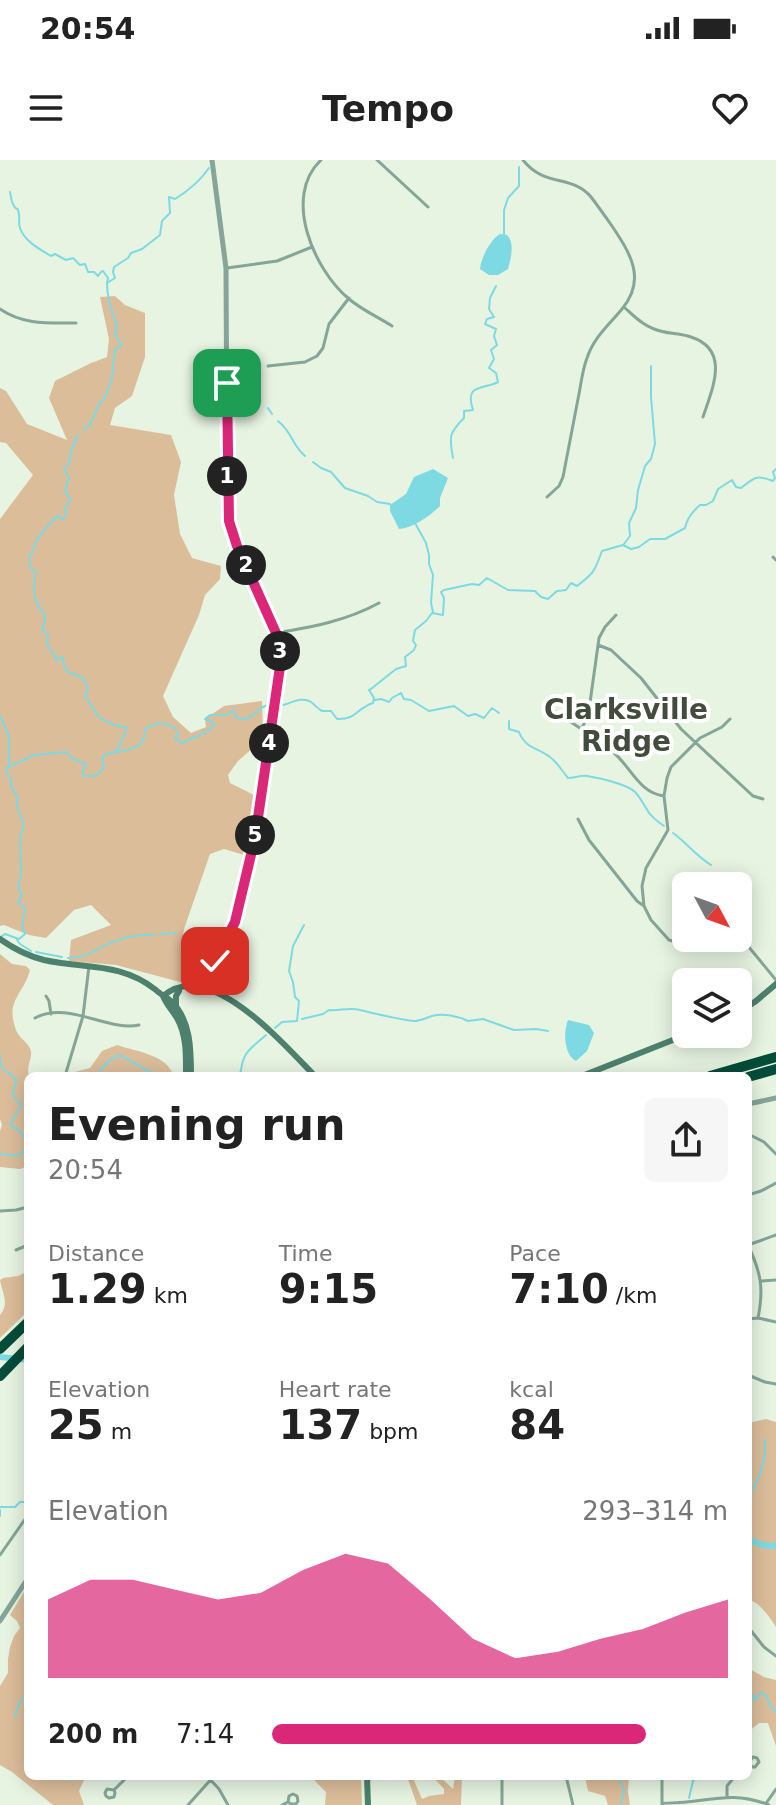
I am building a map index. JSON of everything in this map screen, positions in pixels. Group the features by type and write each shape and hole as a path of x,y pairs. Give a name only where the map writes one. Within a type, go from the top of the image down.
{"highway":[{"path":"724,1072 776,1057"},
{"path":"752,1076 776,1069"},
{"path":"0,1349 24,1326"},
{"path":"0,1376 24,1351"}],"main road":[{"path":"1,940 38,959 104,967 147,983 176,1008 188,1034 189,1072"},
{"path":"752,1004 776,982"},
{"path":"163,996 172,989 204,987 229,999 253,1015 311,1072"},
{"path":"176,1008 176,996 181,989"},
{"path":"163,996 183,1034 188,1072"},
{"path":"592,1072 672,1040"},
{"path":"367,1780 368,1805"}],"street":[{"path":"204,987 235,923 255,838 280,668 276,633 229,521 226,268 212,160"},
{"path":"321,160 305,187 305,223 312,247 324,268 349,298 392,326"},
{"path":"377,160 428,207"},
{"path":"523,160 543,177 583,189 618,235 635,269 632,292 624,307 597,337 587,356 563,477 559,486 547,497"},
{"path":"226,268 277,261 312,247"},
{"path":"268,366 305,362 317,356 323,348 329,324 349,298"},
{"path":"624,307 650,328 694,338 711,351 716,363 716,376 703,417"},
{"path":"0,309 24,321 76,323"},
{"path":"276,633 340,620 379,603"},
{"path":"581,729 588,717 598,645 603,630 616,615"},
{"path":"598,645 611,650 641,678 675,722 696,743 753,796 763,799"},
{"path":"556,712 614,753 643,786 654,794 664,796"},
{"path":"644,906 642,886 645,870 668,830 664,796 671,767 703,736 725,725 730,719"},
{"path":"578,819 589,840 672,941"},
{"path":"752,951 776,982"},
{"path":"66,1072 83,1016 89,966"},
{"path":"46,996 51,1014"},
{"path":"35,1018 69,1013 128,1026 139,1025"},
{"path":"752,1103 776,1098"},
{"path":"752,1136 776,1154"},
{"path":"752,1194 776,1183"},
{"path":"0,1211 24,1208"},
{"path":"752,1244 776,1235"},
{"path":"16,1250 24,1247"},
{"path":"752,1254 761,1281 762,1299 758,1318"},
{"path":"761,1281 776,1280"},
{"path":"752,1319 776,1322"},
{"path":"752,1377 776,1384"},
{"path":"0,1555 24,1521"},
{"path":"0,1621 24,1584"},
{"path":"752,1632 776,1656"},
{"path":"114,1790 124,1780"},
{"path":"188,1805 208,1780"},
{"path":"212,1780 228,1805"},
{"path":"502,1780 502,1805"},
{"path":"567,1780 573,1805"},
{"path":"662,1780 662,1804 686,1804 727,1797 767,1805 776,1789"},
{"path":"727,1797 727,1786 732,1780"},
{"path":"282,1805 288,1802"}],"shaded area":[{"path":"115,296 125,305 145,313 145,357 132,396 115,408 110,425 171,435 181,462 174,495 180,534 192,558 221,566 220,579 205,595 163,696 173,717 191,733 206,727 205,719 224,706 262,701 263,739 238,761 228,775 230,783 262,799 251,857 224,849 210,854 184,929 181,951 210,959 200,982 184,983 116,965 69,961 71,940 111,925 91,905 74,910 46,938 0,926 0,519 33,475 6,443 0,442 0,388 6,391 27,424 67,440 49,398 55,381 107,357 109,339 100,297"},
{"path":"0,954 12,964 26,966 30,970 16,998 13,1012 17,1033 31,1051 28,1072 24,1072 24,1168 0,1167"},
{"path":"117,1045 142,1052 158,1058 172,1072 75,1072 90,1068 102,1051"},
{"path":"24,1273 24,1315 0,1338 0,1315 5,1302 0,1280"},
{"path":"766,1419 776,1422 776,1627 752,1601 752,1422"},
{"path":"24,1592 24,1780 84,1780 79,1791 84,1805 53,1805 0,1765 0,1686 8,1673 10,1647 20,1628 10,1615"},
{"path":"752,1670 776,1680 776,1746 768,1723 759,1723 752,1729"},
{"path":"314,1780 361,1780 362,1805 325,1805 326,1792"},
{"path":"408,1780 414,1780 422,1799 444,1794 444,1789 436,1780 443,1780 453,1789 454,1780 462,1780 461,1805 417,1805"},
{"path":"586,1780 629,1780 630,1805 608,1805 605,1796 588,1791"}],"water":[{"path":"500,234 507,235 511,242 508,269 498,275 489,275 480,269 481,265 490,245"},
{"path":"433,469 448,478 440,506 421,521 399,529 390,505 406,494 414,477"},
{"path":"568,1020 589,1025 594,1033 587,1051 576,1061 569,1054 566,1043"}],"waterway":[{"path":"504,236 504,210 508,198 519,186 519,167"},
{"path":"84,430 105,398 112,378 115,349 121,344 115,334 117,325 107,289 107,283 115,278 114,267 160,235 162,221 170,213 169,197 175,199 185,193 209,168"},
{"path":"10,192 12,203 18,210 20,228 29,241 51,256 55,254 66,260 73,258 80,265 85,264 88,272 98,276 103,271 108,278 107,283"},
{"path":"453,458 451,435 464,418 464,411 473,410 473,391 498,382 496,373 489,368 494,359 491,350 497,345 494,336 496,329 485,324 487,319 494,317 489,309 496,286"},
{"path":"624,544 630,536 629,523 636,508 645,466 651,459 655,444 651,366"},
{"path":"268,408 272,414"},
{"path":"278,421 305,456"},
{"path":"78,435 64,470 69,477 65,491 71,500 65,508 66,515 63,519 57,516 38,537 29,556 30,567 36,573 34,593 45,616 42,629 48,635 47,645 56,660 62,657 67,671 83,678 88,688 85,697 94,711 110,723 126,727 116,751"},
{"path":"313,462 331,472 345,488 377,502 390,504"},
{"path":"277,706 307,700 322,711 331,711 337,719 353,716 373,703 374,698 369,690 396,669 406,666 405,657 416,645 413,641 415,630 432,613 443,615 444,598 441,592 444,590 479,585 487,578 508,590 535,591 548,599 557,591 566,590 571,583 577,586 587,578 602,551 623,545 631,549 650,539 665,539 685,528 695,510 713,501 718,489 732,480 736,487 741,488 756,478 773,481 776,469"},
{"path":"415,523 429,555 433,575 433,612"},
{"path":"375,700 389,702 401,693 404,699 429,711 454,706 468,716 475,714 484,718 492,708 499,713"},
{"path":"2,936 5,934 19,939 25,934 22,927 25,908 18,902 22,895 18,886 21,875 20,838 24,825 17,806 18,798 6,768 34,755 66,752 73,759 86,764 82,773 84,776 95,776 104,768 104,755 137,746 144,737 145,729 150,726 172,726 179,733 175,738 181,743 214,726 213,722 205,719 210,715 227,715 233,710 237,718 246,719 268,705"},
{"path":"0,716 9,736 9,764"},
{"path":"509,721 509,729 519,732 528,745 553,759 568,778 587,776 626,786 664,826"},
{"path":"673,833 711,865"},
{"path":"297,1021 299,1001 295,997 289,971 293,946 304,925"},
{"path":"160,934 176,933"},
{"path":"68,958 84,956 125,938 154,935"},
{"path":"17,940 31,951"},
{"path":"36,952 62,957"},
{"path":"302,1019 329,1010 352,1009 414,1021 446,1015 468,1021 483,1019 514,1030 548,1031"},
{"path":"275,1028 282,1022 297,1021"},
{"path":"241,1072 247,1052 266,1035"},
{"path":"0,1055 0,1062"},
{"path":"100,1072 106,1063 119,1055 151,1072"},
{"path":"0,1063 16,1080 13,1095 21,1103 11,1126 19,1130 24,1138"},
{"path":"0,1154 18,1156 24,1150"},
{"path":"0,1357 24,1360"},
{"path":"752,1490 761,1469 765,1439"},
{"path":"0,1507 15,1507 24,1502"},
{"path":"0,1510 0,1516"},
{"path":"752,1541 776,1546"},
{"path":"752,1695 757,1699 761,1692 766,1695 776,1712"},
{"path":"15,1716 24,1698"},
{"path":"618,1780 624,1789 621,1805"},
{"path":"689,1798 694,1780"}],"district":[{"name":"Clarksville Ridge","path":"626,725"}],"route":[{"path":"215,961 238,913 255,838 281,660 276,633 229,521 227,383"}]}
